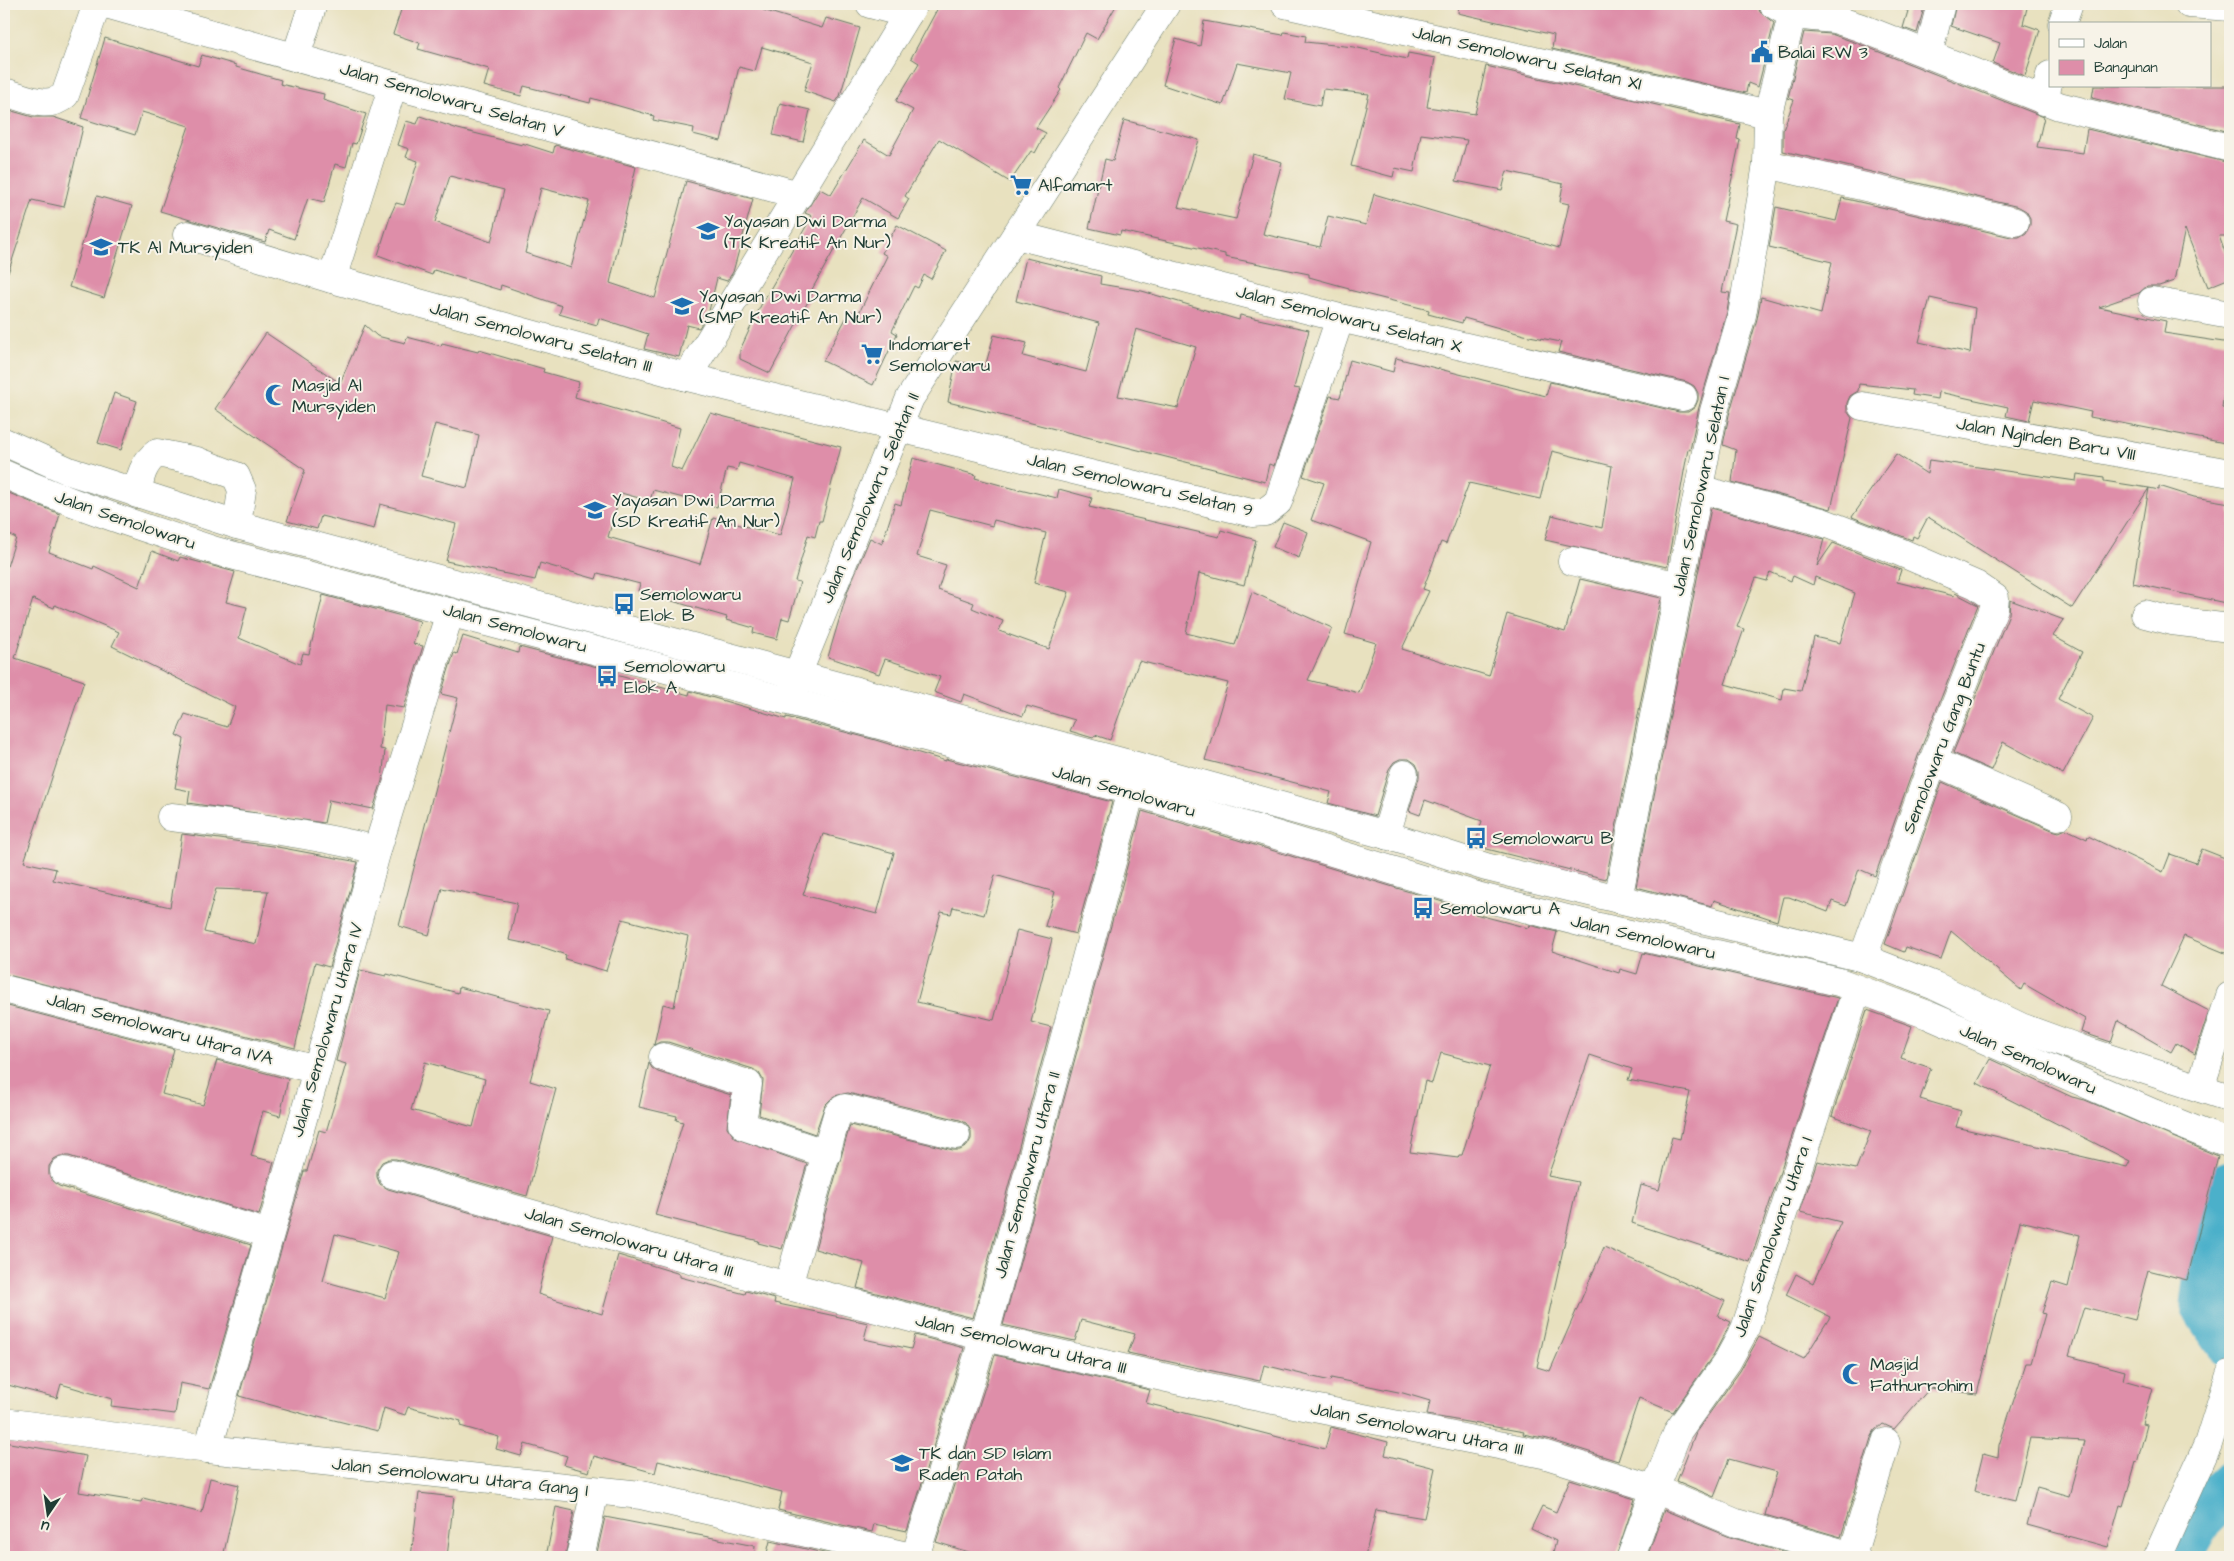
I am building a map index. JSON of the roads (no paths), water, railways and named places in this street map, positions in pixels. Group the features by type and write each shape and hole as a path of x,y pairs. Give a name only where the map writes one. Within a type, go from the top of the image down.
{"street":[{"path":"4,92 46,103 56,101 64,95 97,4"},
{"name":"Jalan Semolowaru Selatan V","path":"106,4 296,56 393,85 799,195"},
{"path":"296,56 313,4"},
{"path":"687,377 911,9 870,4"},
{"name":"Jalan Semolowaru Selatan II","path":"793,687 910,398 1166,4"},
{"name":"Jalan Semolowaru Selatan XI","path":"1285,4 1768,114"},
{"path":"1928,54 1940,4"},
{"path":"2063,22 2069,4"},
{"path":"2189,4 2230,6"},
{"path":"1783,10 1834,19 1859,27 2044,101 2230,148"},
{"name":"Jalan Semolowaru Selatan I","path":"1618,899 1714,411 1742,315 1767,164 1768,114 1783,10"},
{"path":"2044,101 2049,79"},
{"path":"332,279 393,85"},
{"path":"1767,164 2015,222"},
{"name":"Jalan Semolowaru Selatan III","path":"187,235 332,279 687,377 898,428"},
{"name":"Jalan Semolowaru Selatan X","path":"1016,235 1340,318 1683,397"},
{"path":"2152,301 2230,316"},
{"name":"Jalan Semolowaru Selatan 9","path":"898,428 1252,513 1265,512 1278,502 1340,318"},
{"name":"Jalan Nginden Baru VIII","path":"1862,406 2230,473"},
{"name":"Jalan Semolowaru","path":"4,442 69,471 237,525 793,687 1477,896 1599,927 1839,982 1928,1015 2229,1144"},
{"path":"137,494 142,469 149,459 157,453 211,466 236,476 242,490 237,525"},
{"path":"60,499 69,471"},
{"name":"Jalan Semolowaru","path":"4,474 60,499 216,551 450,612 793,687 1133,765 1386,836 1486,867 1863,958 1935,986 2021,1026 2081,1049 2230,1098"},
{"name":"Semolowaru Gang Buntu","path":"1699,489 1822,522 1900,552 1930,577 1976,585 1995,598 1994,608 1933,761 1863,958"},
{"path":"1572,560 1679,586"},
{"name":"Jalan Semolowaru Utara IV","path":"208,1449 317,1070 377,850 450,612"},
{"path":"2145,614 2172,621 2230,628"},
{"path":"1933,761 2058,816"},
{"path":"1386,836 1404,774"},
{"name":"Jalan Semolowaru Utara II","path":"915,1557 984,1337 1131,791"},
{"path":"171,817 295,833 338,840 377,850"},
{"path":"1477,896 1486,867"},
{"name":"Jalan Semolowaru Utara IVA","path":"4,988 317,1070"},
{"name":"Jalan Semolowaru Utara I","path":"1631,1557 1678,1431 1727,1362 1746,1329 1857,989"},
{"path":"2200,1088 2230,996"},
{"path":"663,1057 748,1084 742,1123 746,1127 827,1154"},
{"path":"788,1286 840,1110 845,1108 956,1135"},
{"path":"64,1171 270,1234"},
{"name":"Jalan Semolowaru Utara III","path":"392,1174 788,1286 984,1337 1194,1384 1543,1454 1655,1490 1736,1523 1854,1557"},
{"path":"2157,1557 2208,1444 2230,1374"},
{"name":"Jalan Semolowaru Utara Gang I","path":"4,1422 208,1449 641,1495 911,1557"},
{"path":"1854,1557 1886,1442"},
{"path":"580,1557 595,1491"}],"waterway":[{"path":"2230,1186 2211,1257 2205,1305 2230,1341"},
{"path":"2175,1557 2196,1520 2230,1487"}],"place":[{"name":"Balai RW 3","path":"1762,52"},
{"name":"Alfamart","path":"1021,185"},
{"name":"Yayasan Dwi Darma (TK Kreatif An Nur)","path":"708,231"},
{"name":"TK Al Mursyiden","path":"101,247"},
{"name":"Yayasan Dwi Darma (SMP Kreatif An Nur)","path":"682,306"},
{"name":"Indomaret Semolowaru","path":"872,354"},
{"name":"Masjid Al Mursyiden","path":"276,395"},
{"name":"Yayasan Dwi Darma (SD Kreatif An Nur)","path":"595,510"},
{"name":"Semolowaru Elok B","path":"624,604"},
{"name":"Semolowaru Elok A","path":"607,676"},
{"name":"Semolowaru B","path":"1476,838"},
{"name":"Semolowaru A","path":"1423,908"},
{"name":"Masjid Fathurrohim","path":"1853,1374"},
{"name":"TK dan SD Islam Raden Patah","path":"902,1463"}]}
